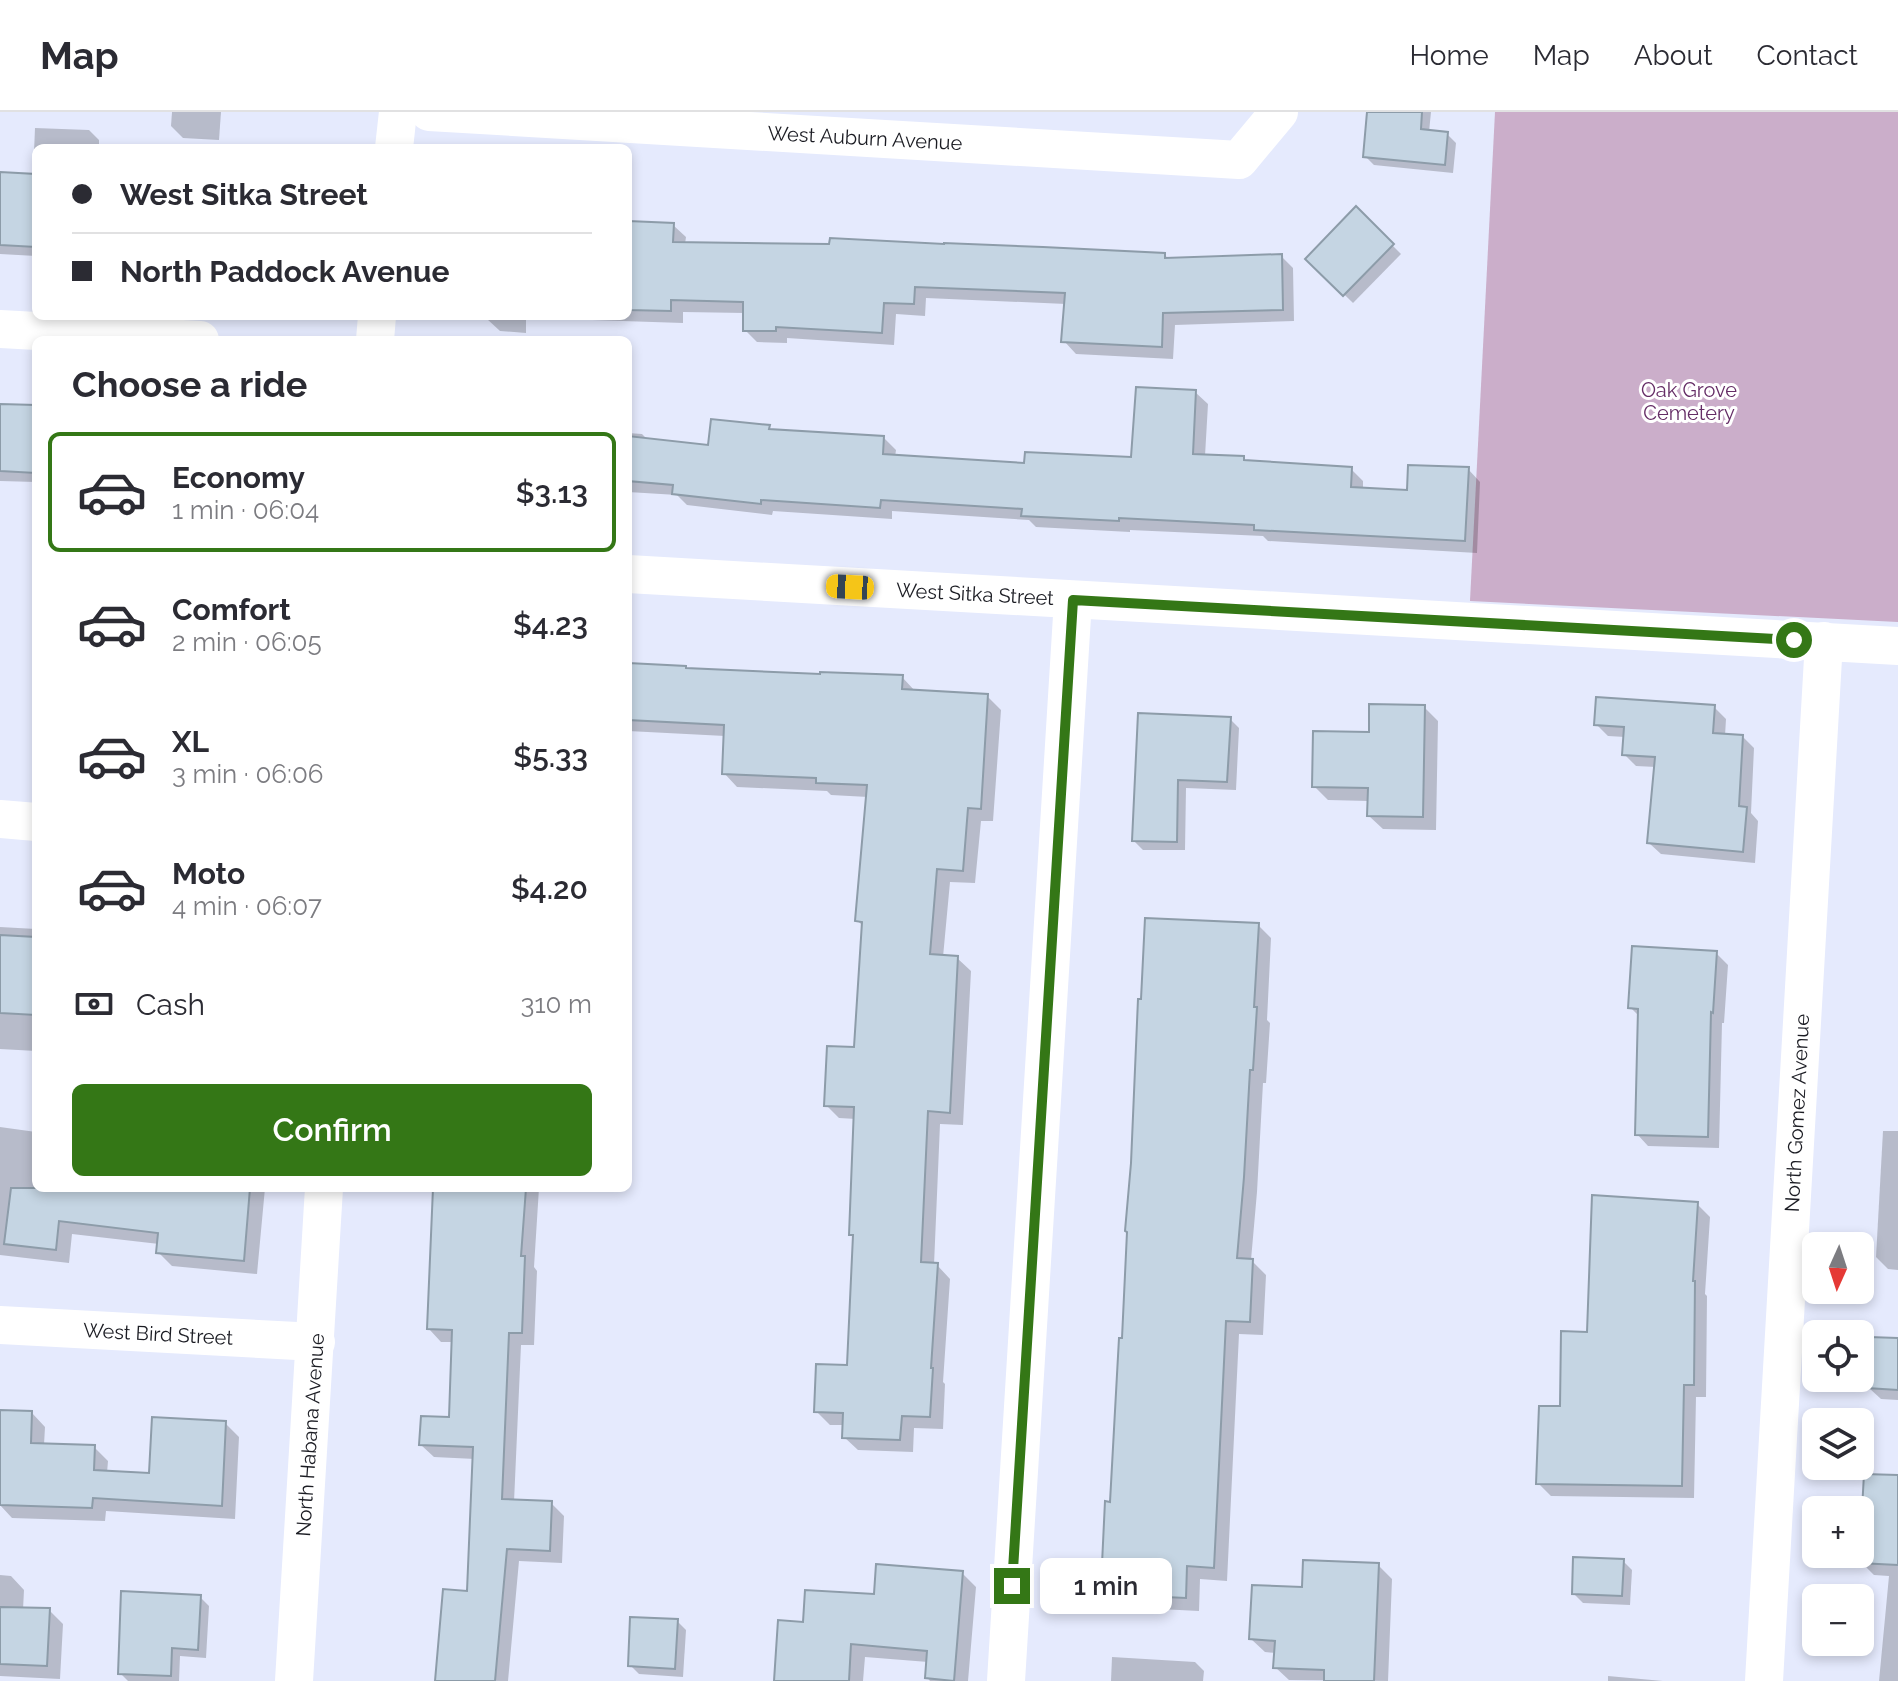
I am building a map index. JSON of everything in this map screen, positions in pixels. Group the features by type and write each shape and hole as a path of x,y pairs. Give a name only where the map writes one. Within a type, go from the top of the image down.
{"street":[{"path":"395,144 399,112"},
{"name":"West Auburn Avenue","path":"429,112 1239,160 1279,112"},
{"path":"0,329 127,336"},
{"name":"West Sitka Street","path":"632,574 1898,646"},
{"path":"1006,1681 1073,600"},
{"name":"North Gomez Avenue","path":"1764,1681 1824,641"},
{"path":"0,819 32,822"},
{"name":"North Habana Avenue","path":"294,1681 324,1192"},
{"name":"West Bird Street","path":"0,1325 316,1342"}],"green space":[{"name":"Oak Grove Cemetery","path":"1495,112 1898,112 1898,622 1470,601"}],"building":[{"path":"1367,112 1422,112 1421,129 1448,132 1445,165 1363,157"},
{"path":"0,172 32,174 32,247 0,245"},
{"path":"1356,206 1394,244 1343,296 1305,259"},
{"path":"632,221 674,223 673,242 829,244 830,238 1165,253 1165,258 1282,254 1283,310 1163,313 1162,347 1061,342 1065,293 915,287 914,304 884,303 882,333 776,327 776,331 743,331 743,302 671,300 671,311 632,310"},
{"path":"1136,387 1196,390 1193,454 1352,467 1351,487 1407,490 1408,465 1469,467 1465,541 1254,530 1254,525 1021,516 1022,509 881,500 880,508 761,500 761,504 672,494 673,485 632,481 632,436 708,445 711,419 770,425 769,429 884,436 883,454 1024,463 1025,452 1131,457"},
{"path":"0,404 32,405 32,473 0,471"},
{"path":"632,663 820,674 903,675 902,689 988,694 981,809 968,808 963,871 937,869 930,954 958,956 950,1113 928,1111 921,1262 938,1263 930,1417 902,1416 900,1440 842,1438 843,1413 814,1412 816,1364 847,1365 853,1235 849,1235 854,1107 824,1106 827,1046 854,1047 862,922 855,921 867,785 816,783 816,778 722,774 724,725 632,720"},
{"path":"1596,697 1715,705 1713,733 1743,735 1739,806 1747,807 1743,852 1647,843 1655,757 1622,755 1624,727 1594,725"},
{"path":"1369,704 1425,705 1423,817 1367,816 1368,788 1312,787 1313,731 1369,732"},
{"path":"1138,713 1231,717 1227,782 1178,780 1177,842 1132,841"},
{"path":"1145,918 1259,923 1253,1070 1250,1070 1237,1258 1253,1259 1250,1322 1226,1321 1214,1568 1187,1566 1186,1598 1143,1596 1144,1565 1102,1564 1105,1501 1110,1502 1119,1338 1122,1338 1125,1231"},
{"path":"0,935 32,937 32,1015 0,1013"},
{"path":"1632,946 1717,951 1711,1012 1708,1137 1635,1135 1638,1009 1628,1008"},
{"path":"11,1188 32,1188 32,1192 250,1192 244,1261 156,1253 158,1233 59,1221 56,1250 4,1244"},
{"path":"433,1192 526,1192 521,1256 525,1256 522,1333 509,1333 502,1499 552,1501 550,1551 507,1549 495,1681 435,1681 443,1589 467,1591 473,1447 419,1445 421,1416 449,1417 452,1330 427,1329"},
{"path":"1592,1195 1698,1202 1693,1281 1694,1385 1684,1385 1682,1486 1536,1484 1539,1406 1560,1406 1561,1331 1587,1332"},
{"path":"1874,1337 1898,1338 1898,1390 1874,1388"},
{"path":"0,1410 32,1411 31,1443 95,1445 94,1470 149,1473 152,1417 226,1421 222,1506 93,1498 92,1508 0,1505"},
{"path":"1874,1474 1898,1475 1898,1565 1874,1564 1874,1496 1863,1496 1864,1480 1874,1480"},
{"path":"1573,1557 1624,1559 1622,1596 1572,1594"},
{"path":"1303,1560 1379,1563 1374,1681 1324,1681 1324,1670 1273,1668 1275,1641 1249,1639 1252,1585 1302,1587"},
{"path":"876,1564 963,1571 954,1681 925,1678 927,1651 851,1644 849,1681 774,1681 778,1620 803,1622 805,1590 874,1594"},
{"path":"121,1591 201,1595 198,1650 172,1648 171,1676 118,1674"},
{"path":"0,1607 50,1608 47,1666 0,1664"},
{"path":"630,1617 678,1619 675,1669 628,1666"}],"route":[{"path":"1012,1586 1073,600 1794,640"}]}
